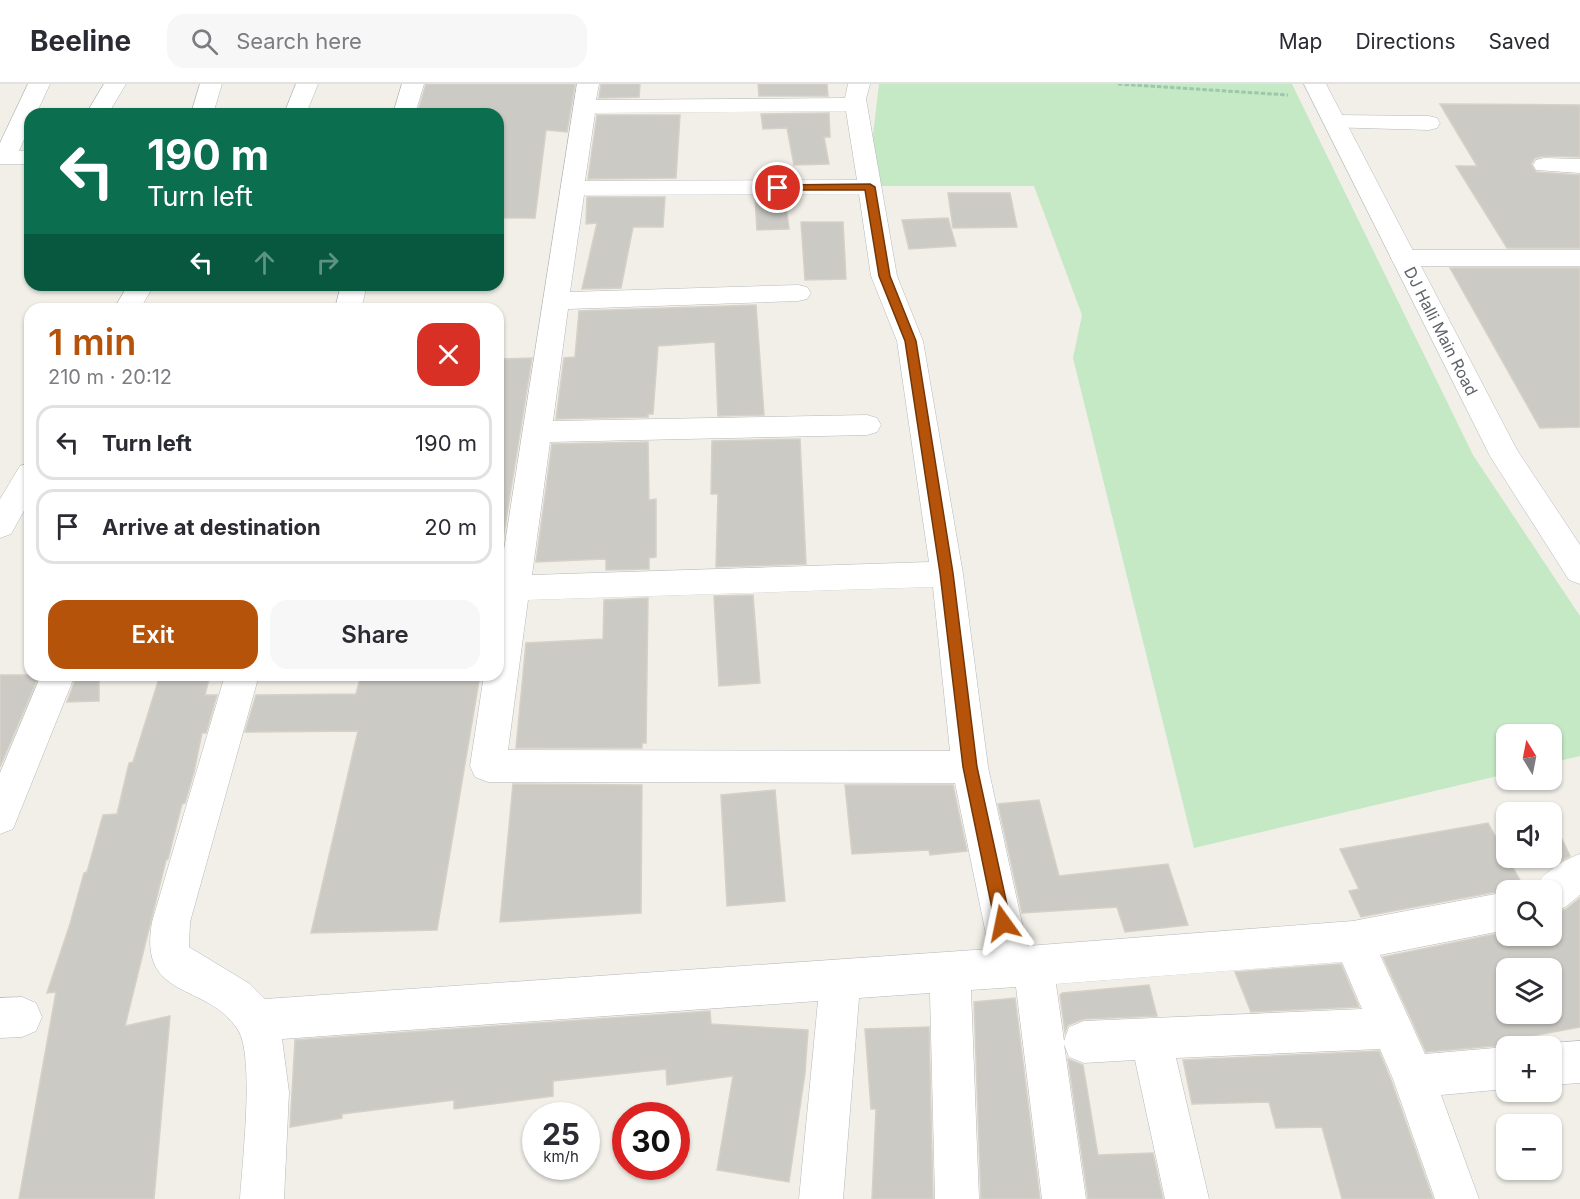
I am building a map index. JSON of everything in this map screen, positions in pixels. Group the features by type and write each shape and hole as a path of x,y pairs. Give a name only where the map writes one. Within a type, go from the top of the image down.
{"street":[{"path":"28,108 39,84"},
{"path":"101,108 115,84"},
{"path":"204,108 211,84"},
{"path":"298,108 307,84"},
{"path":"406,108 413,84"},
{"name":"DJ Halli Main Road","path":"1318,90 1505,456 1580,571"},
{"path":"504,656 587,96 857,94 884,276 910,341 947,573 970,767 1022,967 1064,1199"},
{"path":"24,116 4,158 24,157"},
{"path":"1334,122 1429,123"},
{"path":"1544,165 1580,166"},
{"path":"573,188 870,187"},
{"path":"1403,258 1580,258"},
{"path":"556,301 798,293"},
{"path":"537,432 867,425"},
{"path":"0,525 24,484"},
{"path":"514,588 947,573"},
{"path":"0,817 56,681"},
{"path":"240,681 171,922 168,941 171,958 187,970 236,998 257,1020 265,1053 268,1092 262,1199"},
{"path":"500,681 488,766 970,767"},
{"path":"1562,886 1580,872"},
{"path":"257,1020 1022,967 1353,941 1496,913"},
{"path":"1353,941 1413,1076 1456,1199"},
{"path":"951,972 957,1199"},
{"path":"821,1199 840,980"},
{"path":"1084,1042 1391,1028"},
{"path":"1151,1038 1187,1199"},
{"path":"1562,1063 1580,1062"},
{"path":"1413,1076 1496,1069"}],"path":[{"path":"1119,84 1318,90"}],"green space":[{"path":"879,84 1292,84 1473,455 1580,616 1580,756 1562,760 1562,724 1496,724 1496,776 1194,848 1073,358 1082,315 1034,186 867,186"}],"building":[{"path":"426,84 575,84 567,132 546,130 535,218 504,218 504,108 419,108"},
{"path":"601,84 640,84 639,97 599,98"},
{"path":"758,84 827,84 828,96 759,96"},
{"path":"1440,104 1580,105 1580,157 1543,156 1535,158 1531,164 1536,172 1580,175 1580,248 1507,248 1456,166 1477,166"},
{"path":"829,113 830,137 824,137 829,164 794,165 787,128 763,129 761,114"},
{"path":"597,115 680,115 676,178 588,179"},
{"path":"948,193 1010,193 1017,227 953,228"},
{"path":"587,197 665,197 663,227 633,227 621,288 582,289 597,223 586,224"},
{"path":"755,197 785,197 789,229 757,230"},
{"path":"948,218 956,246 909,249 902,220"},
{"path":"801,222 843,222 846,279 805,280"},
{"path":"1450,268 1580,268 1580,427 1540,428"},
{"path":"756,305 764,415 718,416 715,342 658,346 653,414 648,414 648,417 556,419 564,358 575,357 579,311"},
{"path":"532,358 504,533 504,359"},
{"path":"800,439 806,564 716,567 718,494 711,494 712,441"},
{"path":"648,442 649,500 656,499 656,557 649,558 649,569 606,570 604,559 536,562 552,444"},
{"path":"753,595 760,683 719,686 714,596"},
{"path":"648,598 646,743 642,743 642,748 516,748 526,643 603,639 604,600"},
{"path":"0,675 24,675 24,681 36,681 0,767"},
{"path":"75,681 99,681 99,701 67,702"},
{"path":"158,681 208,681 205,695 217,695 206,733 202,733 194,772 166,860 125,1026 170,1016 154,1199 19,1199 56,992 47,993 84,873 87,872 103,815 117,814 129,763 133,762"},
{"path":"359,681 479,681 437,930 311,933 358,731 245,732 256,695 356,694"},
{"path":"513,784 642,785 641,913 500,922"},
{"path":"845,785 953,785 967,851 930,855 929,850 852,854"},
{"path":"775,790 785,901 727,906 721,795"},
{"path":"1039,800 1059,876 1168,864 1188,925 1125,932 1117,907 1022,913 998,804"},
{"path":"1488,823 1496,837 1496,868 1513,868 1520,880 1496,880 1496,892 1361,917 1349,891 1359,889 1340,849"},
{"path":"1562,839 1570,856 1562,861"},
{"path":"1580,898 1580,1027 1532,1036 1496,1036 1496,1046 1426,1052 1383,957 1496,934 1496,946 1562,946 1562,911"},
{"path":"1341,964 1359,1007 1251,1012 1235,972"},
{"path":"1149,985 1157,1016 1084,1019 1068,1025 1065,1032 1060,995 1062,993"},
{"path":"1015,998 1040,1199 981,1199 974,1002"},
{"path":"710,1011 711,1024 808,1030 805,1073 789,1182 717,1170 733,1076 667,1085 666,1069 553,1081 553,1096 454,1109 454,1100 342,1114 342,1118 290,1127 295,1040"},
{"path":"929,1027 933,1199 872,1199 876,1109 871,1109 865,1029"},
{"path":"1379,1051 1433,1199 1342,1199 1322,1127 1276,1128 1269,1102 1192,1104 1183,1060"},
{"path":"1068,1059 1083,1065 1098,1155 1153,1153 1163,1199 1088,1199"}],"route":[{"path":"778,188 870,187 884,276 910,341 947,573 970,767 1003,923"}]}
